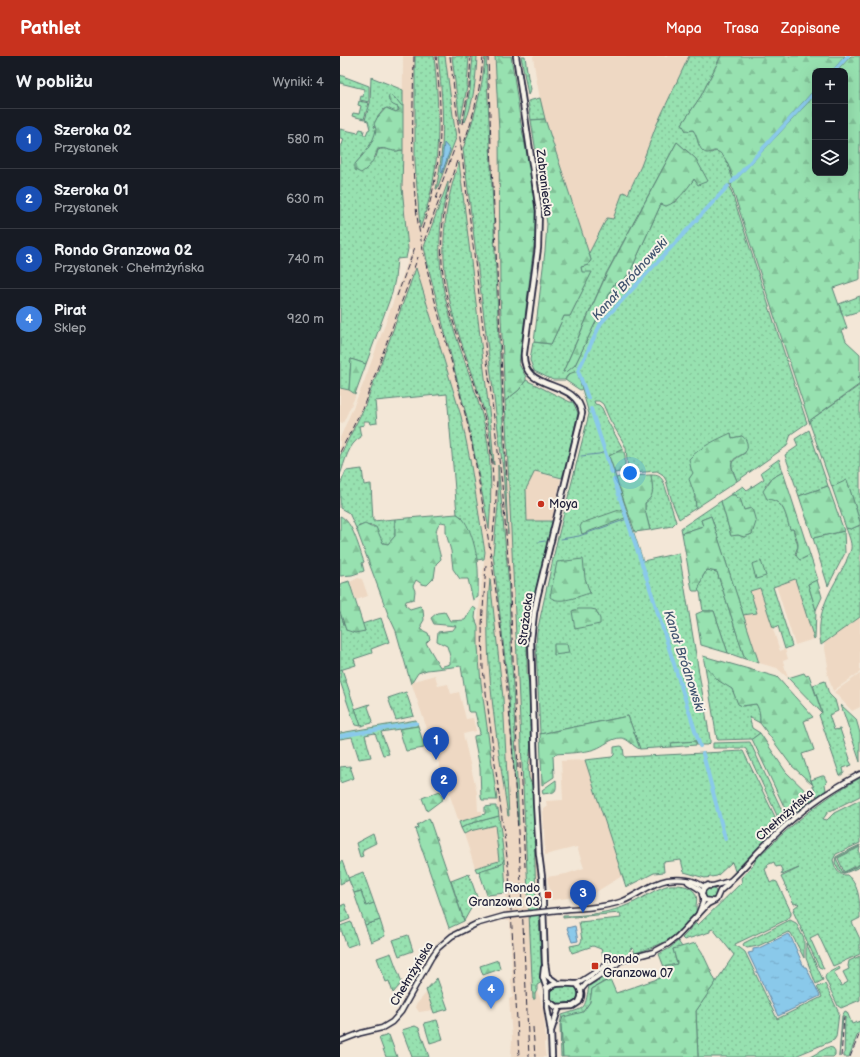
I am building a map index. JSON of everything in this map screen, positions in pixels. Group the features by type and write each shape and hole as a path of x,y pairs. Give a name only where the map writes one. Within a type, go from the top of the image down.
{"main road":[{"name":"Zabraniecka","path":"516,56 539,211 538,248 530,313"},
{"name":"Strażacka","path":"530,313 524,360 527,371 533,377 572,395 581,405 582,413 537,598 532,632 536,791 539,854 542,877 545,963 547,976 557,983"},
{"name":"Strażacka","path":"545,963 543,975 547,989"},
{"path":"547,1000 553,1006 573,1006 577,1004 581,998 581,990 577,984 557,983 547,989 547,1000 551,1032 552,1057"},
{"path":"551,1032 560,1007"}],"street":[{"name":"Chełmżyńska","path":"718,896 721,890 795,816 833,789 860,774"},
{"name":"Chełmżyńska","path":"340,1041 358,1034 382,1028 392,1022 401,1012 438,948 452,936 476,924 507,916 603,906 617,903 664,881 688,881 695,882 703,886 718,886 730,881"},
{"path":"688,881 699,889 706,900 712,901"},
{"path":"577,984 608,964 653,952 666,946 677,937 697,915 707,904 716,900 718,890 711,885 704,888 703,902 697,915"},
{"path":"581,990 585,985 620,962"}],"shaded area":[{"path":"403,56 500,56 519,364 541,963 536,991 541,1000 544,1014 546,1042 544,1043 546,1057 511,1057 512,1038 509,999 513,997 511,980 510,921 507,921 504,859 481,683 478,647 478,620 485,552 484,541 461,416 416,269 365,406 340,456 340,438 364,382 412,250 408,249 402,187"},
{"path":"533,56 689,56 656,126 641,166 628,194 623,192 613,220 607,218 589,253 542,110"},
{"path":"342,387 355,394 343,423 340,422 340,388"},
{"name":"Moya","path":"534,471 561,479 552,520 527,522 526,488"},
{"path":"358,578 362,579 368,596 356,600 350,582"},
{"path":"795,579 814,639 795,645 776,585"},
{"path":"760,588 780,651 785,649 788,659 783,661 788,678 777,668 759,663 743,615 757,613 750,591"},
{"path":"860,617 860,672 833,691 827,673 828,666 824,643"},
{"path":"860,674 860,707 852,711 834,692"},
{"path":"435,675 438,686 448,684 451,694 459,692 466,719 473,718 476,731 463,734 477,793 478,811 482,811 482,815 459,822 411,682"},
{"path":"585,760 622,876 591,895 552,900 547,877 566,874 584,868 577,847 545,855 543,808 547,807 546,801 563,800 561,761"},
{"path":"495,824 499,861 475,868 464,834"},
{"path":"427,992 433,1010 419,1012 415,1006"}],"green space":[{"path":"415,56 434,56 438,122 436,164 427,207 420,228 415,162"},
{"path":"438,56 445,56 456,138 436,189 441,155 443,122"},
{"path":"452,56 466,56 467,59 467,56 469,56 467,87 460,123"},
{"path":"473,56 477,56 475,81 471,106 465,122 464,121 470,89"},
{"path":"485,56 508,534 503,470 463,149 477,103"},
{"path":"495,56 511,56 521,124 531,176 535,210 535,237 519,364 526,377 526,380 519,390 505,401 500,295 499,131"},
{"path":"521,56 525,56 531,89 528,95"},
{"path":"689,56 721,56 701,96 682,124 689,131 693,130 696,134 700,147 711,153 716,151 723,156 733,179 812,92 812,98 731,185 729,184 807,423 791,434 787,446 737,481 732,464 733,461 745,453 742,436 732,438 731,433 694,473 696,508 679,519 672,502 666,480 662,474 657,471 633,473 628,471 626,448 610,420 603,404 599,401 594,401 595,404 602,408 623,449 609,456 643,561 679,553 710,739 710,743 708,745 696,745 696,741 672,743 672,747 640,749 628,716 540,734 536,646 537,632 557,541 589,414 577,371 567,376 565,380 553,380 534,371 530,360 533,342 551,344 564,316 570,316 591,273 582,273 581,267 588,265 591,260 589,253 607,218 613,219 623,192 628,194 641,166 656,126","holes":["677,142 696,159 702,171 681,194 676,202 661,204 631,270 623,281 614,284 575,365 563,372 607,272"]},
{"path":"721,56 845,56 835,68 812,68 812,92 733,180 727,162 721,154 714,151 708,153 704,152 701,149 693,130 686,131 682,124 701,96"},
{"path":"851,56 860,56 860,279 833,288 847,328 842,330 846,341 860,354 860,376 858,377 860,384 809,421 731,185 812,98 812,176 848,176 848,68 840,68"},
{"path":"340,75 369,86 369,102 360,100 361,96 363,97 364,89 340,83"},
{"path":"371,77 403,90 403,106 401,106 396,99 388,97 392,104 398,107 398,111 394,112 388,108 384,109 377,118 374,127 377,129 374,139 355,164 376,157 378,150 381,149 396,151 403,150 402,187 408,249 406,258 397,259 392,293 366,364 351,359 349,390 340,388 340,145 342,145 344,139 340,138 340,129 358,133 360,129 364,130 363,135 366,135 370,129 368,121 365,120 370,103"},
{"path":"389,95 403,106 403,150 396,151 383,148 378,149 371,163 361,173 355,170 355,164 371,144 375,134 376,129 374,124 377,118 386,108 396,112 399,110 398,107 389,101"},
{"path":"540,98 545,119 531,120 528,101"},
{"path":"359,101 369,103 364,119 352,116 353,113 359,114 361,106 358,105"},
{"path":"545,119 591,260 588,265 581,267 582,272 592,272 570,316 564,316 551,344 534,342 547,224 531,120"},
{"path":"677,142 696,159 708,181 698,185 694,179 682,195 674,202 666,206 661,204 631,270 623,281 614,284 575,365 568,371 563,372 607,273"},
{"path":"459,162 491,427 494,465 486,418 453,315 445,267 444,232 446,214 449,197"},
{"path":"448,182 440,231 441,273 445,298 477,398 488,443 491,500 489,529 469,426 424,247"},
{"path":"416,268 461,416 470,460 485,552 484,559 477,560 462,517 457,514 447,394 375,401 377,423 370,424 369,421 364,421 364,425 359,426 361,437 350,449 340,475 340,456 365,406"},
{"path":"860,296 860,311 843,316 839,304"},
{"path":"351,359 366,364 355,394 349,390"},
{"path":"577,371 582,389 580,390 565,380 569,374"},
{"path":"526,380 570,402 573,402 578,413 562,478 535,471 526,489 527,521 553,521 527,621 527,673 529,684 531,745 528,768 529,778 533,787 536,905 539,913 542,982 537,985 535,999 533,999 505,401 519,390"},
{"path":"860,385 860,522 847,481 832,487 809,421"},
{"path":"809,430 828,486 799,496 785,455 798,446 795,439"},
{"path":"731,433 732,438 742,436 747,443 745,453 734,459 732,462 732,469 737,481 696,508 695,496 689,479 693,473 689,459 703,447"},
{"path":"623,449 625,456 625,471 615,473 609,456"},
{"path":"779,459 783,472 772,478 765,486 771,499 776,501 782,507 790,529 793,529 798,546 795,554 800,560 810,555 818,580 808,584 816,610 814,639 795,579 773,587 792,646 785,649 778,626 773,628 760,588 750,591 757,613 743,615 711,516 701,520 703,526 682,533 681,528 721,501 731,535 744,537 752,534 752,508 744,510 735,495 730,495 743,486 747,490 764,479 761,472"},
{"path":"498,465 508,574 519,825 508,685 493,554 498,506"},
{"path":"362,469 364,485 371,484 373,521 395,519 395,536 388,544 383,543 374,526 361,525 356,528 349,513 340,508 340,485 346,471"},
{"path":"783,472 810,555 800,560 796,555 798,545 797,539 793,529 790,529 781,505 773,500 767,499 763,491 772,478"},
{"path":"651,475 659,476 664,483 676,522 672,526 650,530 645,510 645,503 652,494"},
{"path":"651,475 652,494 645,503 645,510 650,530 635,532 616,478 623,476"},
{"path":"847,480 860,522 860,525 851,529 846,528 832,487"},
{"path":"828,486 844,531 813,538 799,496"},
{"path":"730,495 735,495 737,498 740,498 744,510 752,508 756,522 752,534 744,537 738,535 731,536 721,501"},
{"path":"622,509 625,518 582,534 580,527 582,523"},
{"path":"457,514 468,527 475,547 478,568 478,597 473,600 468,579 460,579 453,569 451,551 446,533 446,523 441,522 438,525 436,534 441,559 436,564 434,578 427,585 416,580 413,586 415,591 414,599 406,601 405,605 410,609 420,606 423,609 424,620 421,625 422,630 428,633 430,639 426,643 440,667 450,664 450,656 447,646 437,641 438,632 453,630 456,626 434,624 431,618 437,613 445,612 450,621 465,620 473,607 476,609 475,618 478,626 481,683 497,800 482,800 481,797 480,768 474,738 474,736 479,735 480,733 475,712 468,711 461,666 427,670 418,673 411,684 396,631 388,614 356,528 365,524 371,527 376,527 383,543 388,544 395,536 395,519"},
{"path":"340,516 349,523 358,543 364,562 362,563 364,571 352,575 340,576"},
{"path":"711,516 759,663 745,659 717,572 707,570 703,576 698,591 692,590 682,533 703,526 701,520"},
{"path":"860,525 860,617 821,645 820,622 822,611 851,549 846,528 851,529"},
{"path":"844,531 845,553 828,586 813,538"},
{"path":"583,559 585,578 590,593 564,600 558,600 550,597 557,562"},
{"path":"761,561 766,576 756,579 752,564"},
{"path":"707,570 717,572 745,659 728,653 714,611 703,611 700,592 698,591 703,576"},
{"path":"490,579 503,698 509,816 495,727 489,668 488,609"},
{"path":"817,580 822,597 816,610 808,584"},
{"path":"349,581 365,631 355,633 346,630 340,612 340,584"},
{"path":"578,609 596,610 600,619 600,624 575,629 572,611"},
{"path":"703,611 714,611 728,653 701,645 696,614"},
{"path":"340,612 346,630 365,631 362,624 381,618 389,642 371,649 372,653 354,659 356,665 340,670"},
{"path":"554,644 567,644 569,653 554,655"},
{"path":"703,656 777,677 813,717 804,721 814,750 802,754 812,784 791,765 760,723 760,713 756,704 742,706 738,704 732,689 719,681 705,666"},
{"path":"705,666 732,689 738,703 742,706 756,704 760,713 760,723 749,717 752,728 760,733 752,739 717,739"},
{"path":"342,669 361,726 355,725 340,681 340,670"},
{"path":"804,673 806,676 809,675 822,713 788,678"},
{"path":"825,681 829,694 835,700 838,711 829,715 834,730 840,729 850,759 849,760 852,765 843,768 844,773 840,776 819,715 822,712 813,685"},
{"path":"406,692 414,716 396,720 388,698"},
{"path":"370,704 368,707 373,721 372,723 361,726 355,709"},
{"path":"841,705 856,719 860,733 860,762"},
{"path":"628,716 640,749 624,738 617,738 598,748 575,753 555,754 553,756 554,777 542,785 540,734"},
{"path":"416,720 418,726 381,732 389,754 383,755 375,733 365,735 371,757 359,759 352,737 340,739 340,733"},
{"path":"418,726 424,748 406,751 399,729"},
{"path":"760,733 786,772 814,799 789,817 752,739"},
{"path":"696,741 696,745 672,747 671,743"},
{"path":"750,742 786,819 781,824 746,749 713,748 713,743"},
{"path":"614,747 623,747 625,757 743,751 779,825 735,871 732,862 717,876 705,878 684,872 681,860 663,862 664,872 654,873 626,887 585,760 612,757 614,755"},
{"path":"350,766 354,778 340,783 340,767"},
{"path":"824,776 827,782 825,784 826,790 817,797 811,780"},
{"path":"860,778 860,796 828,812 823,819 827,820 834,813 860,800 860,843 836,854 833,860 837,871 841,874 847,875 855,884 857,889 860,918 852,922 860,939 860,954 833,966 818,934 810,938 824,969 819,967 793,911 799,904 794,904 781,877 799,868 782,875 781,873 783,872 780,866 776,867 774,862 767,865 768,867 765,869 770,883 774,881 777,882 791,915 788,919 735,944 745,952 777,1019 822,997 817,987 825,984 839,1013 836,1037 834,1040 793,1057 698,1057 696,1011 734,955 713,929 710,930 710,932 684,940 682,938 696,923 698,925 742,882 741,878 754,864 756,859 781,836 818,805 845,786"},
{"path":"556,780 556,788 554,792 543,794 542,790"},
{"path":"440,791 443,799 427,811 422,798"},
{"path":"496,806 499,816 469,824 461,828 459,822 485,814 485,807"},
{"path":"499,816 504,859 502,864 477,872 475,868 499,861 495,825 470,831 464,834 461,828 469,824"},
{"path":"429,818 464,921 449,928 415,829 418,828 417,825"},
{"path":"373,834 376,843 364,849 362,853 363,856 360,857 356,843"},
{"path":"860,845 836,858 843,873 841,873 835,863 836,857"},
{"path":"860,847 860,864 844,872 838,858"},
{"path":"504,859 506,893 487,895 479,871 502,864"},
{"path":"342,861 349,880 340,884 340,862"},
{"path":"860,865 860,867 843,873"},
{"path":"363,872 374,903 366,906 361,891 354,893 348,878"},
{"path":"469,874 478,900 474,903 464,921 451,881"},
{"path":"670,885 681,885 690,888 696,895 697,899 695,914 684,927 668,940 659,945 635,953 633,948 630,949 630,954 611,960 608,955 603,956 601,949 593,946 572,953 570,946 580,944 582,940 579,922 621,918 620,913 563,918 563,916 589,915 614,910 630,904 660,888"},
{"path":"710,887 714,889 716,893 714,897 710,899 706,897 704,893 706,889"},
{"path":"361,891 366,906 374,903 380,920 365,925 354,893"},
{"path":"345,904 350,919 340,923 340,906"},
{"path":"380,920 385,936 371,942 365,925"},
{"path":"790,920 796,923 804,939 804,958 791,933 788,932 758,946 747,948 743,945 744,943"},
{"path":"351,922 358,943 347,947 340,926"},
{"path":"408,935 413,951 399,956 393,940"},
{"path":"678,941 682,947 673,949 677,964 664,967 659,954 670,948"},
{"path":"696,943 702,952 716,982 696,1011 698,1057 563,1057 561,1023 563,1017 583,1012 590,1002 592,989 610,979 616,993 660,978 664,967 677,964 673,949"},
{"path":"806,943 823,980 816,984 806,958"},
{"path":"391,953 401,980 400,985 393,993 389,981 386,982 377,958"},
{"path":"860,956 860,1000 841,1008 838,1006 825,978 826,974 839,967 840,969 834,972 841,986 848,982 843,972 849,969 849,961"},
{"path":"498,960 500,969 483,975 480,966"},
{"path":"617,969 618,973 592,989 590,1002 583,1012 561,1023 563,1057 561,1057 560,1025 562,1015 576,1011 583,1007 589,986 610,975"},
{"path":"437,978 448,1009 434,1013 426,990"},
{"path":"557,986 575,986 578,997 576,1000 557,1006 551,1000 550,996 551,988"},
{"path":"845,1011 847,1012 852,1024 860,1021 860,1032 849,1057 844,1057 845,1016 843,1016 839,1057 842,1016"},
{"path":"437,1020 443,1039 430,1043 424,1023"},
{"path":"415,1026 419,1028 429,1057 412,1057 402,1030"},
{"path":"389,1035 397,1057 386,1057 379,1038"},
{"path":"828,1047 833,1048 835,1051 835,1055 833,1057 810,1057"}],"water":[{"path":"444,143 450,150 442,173 441,172"},
{"path":"575,926 578,941 572,942 567,928"},
{"path":"788,934 790,935 804,967 806,967 820,996 778,1016 748,953 753,952 753,949 759,948"}],"waterway":[{"name":"Kanał Bródnowski","path":"837,68 848,56"},
{"name":"Kanał Bródnowski","path":"732,182 812,95"},
{"name":"Kanał Bródnowski","path":"588,398 578,371 601,323 728,186"},
{"name":"Kanał Bródnowski","path":"591,409 612,473"},
{"path":"581,456 605,452"},
{"name":"Kanał Bródnowski","path":"614,480 647,579"},
{"path":"561,539 579,536 627,519"},
{"path":"539,542 545,541"},
{"name":"Kanał Bródnowski","path":"648,582 700,746"},
{"path":"340,736 416,723"},
{"name":"Kanał Bródnowski","path":"703,754 725,838"}],"railway":[{"path":"414,56 413,161 415,202 418,223 433,292 474,452 497,596 516,793 529,1057"},
{"path":"422,229 434,185 440,143 440,102 436,56"},
{"path":"450,56 502,484 509,571 518,768"},
{"path":"462,124 469,87 471,56"},
{"path":"464,143 471,121 481,78 483,56"},
{"path":"488,56 507,480"},
{"path":"436,199 455,147"},
{"path":"457,161 448,193 442,226 443,276 452,316 486,422 492,461 493,486"},
{"path":"424,241 441,195"},
{"path":"397,296 415,247"},
{"path":"340,452 365,402 418,257"},
{"path":"492,541 497,479"},
{"path":"486,565 482,625 483,669 509,873 519,1057"},
{"path":"520,763 525,867"},
{"path":"841,1057 844,1017"},
{"path":"533,1027 535,1057"},
{"path":"850,1057 860,1033"}],"place":[{"name":"Moya","path":"541,504"},
{"name":"Szeroka 02","path":"436,760"},
{"name":"Szeroka 01","path":"444,800"},
{"name":"Rondo Granzowa 03","path":"548,895"},
{"name":"Rondo Granzowa 02","path":"583,913"},
{"name":"Rondo Granzowa 07","path":"595,966"},
{"name":"Pirat","path":"491,1009"}]}
